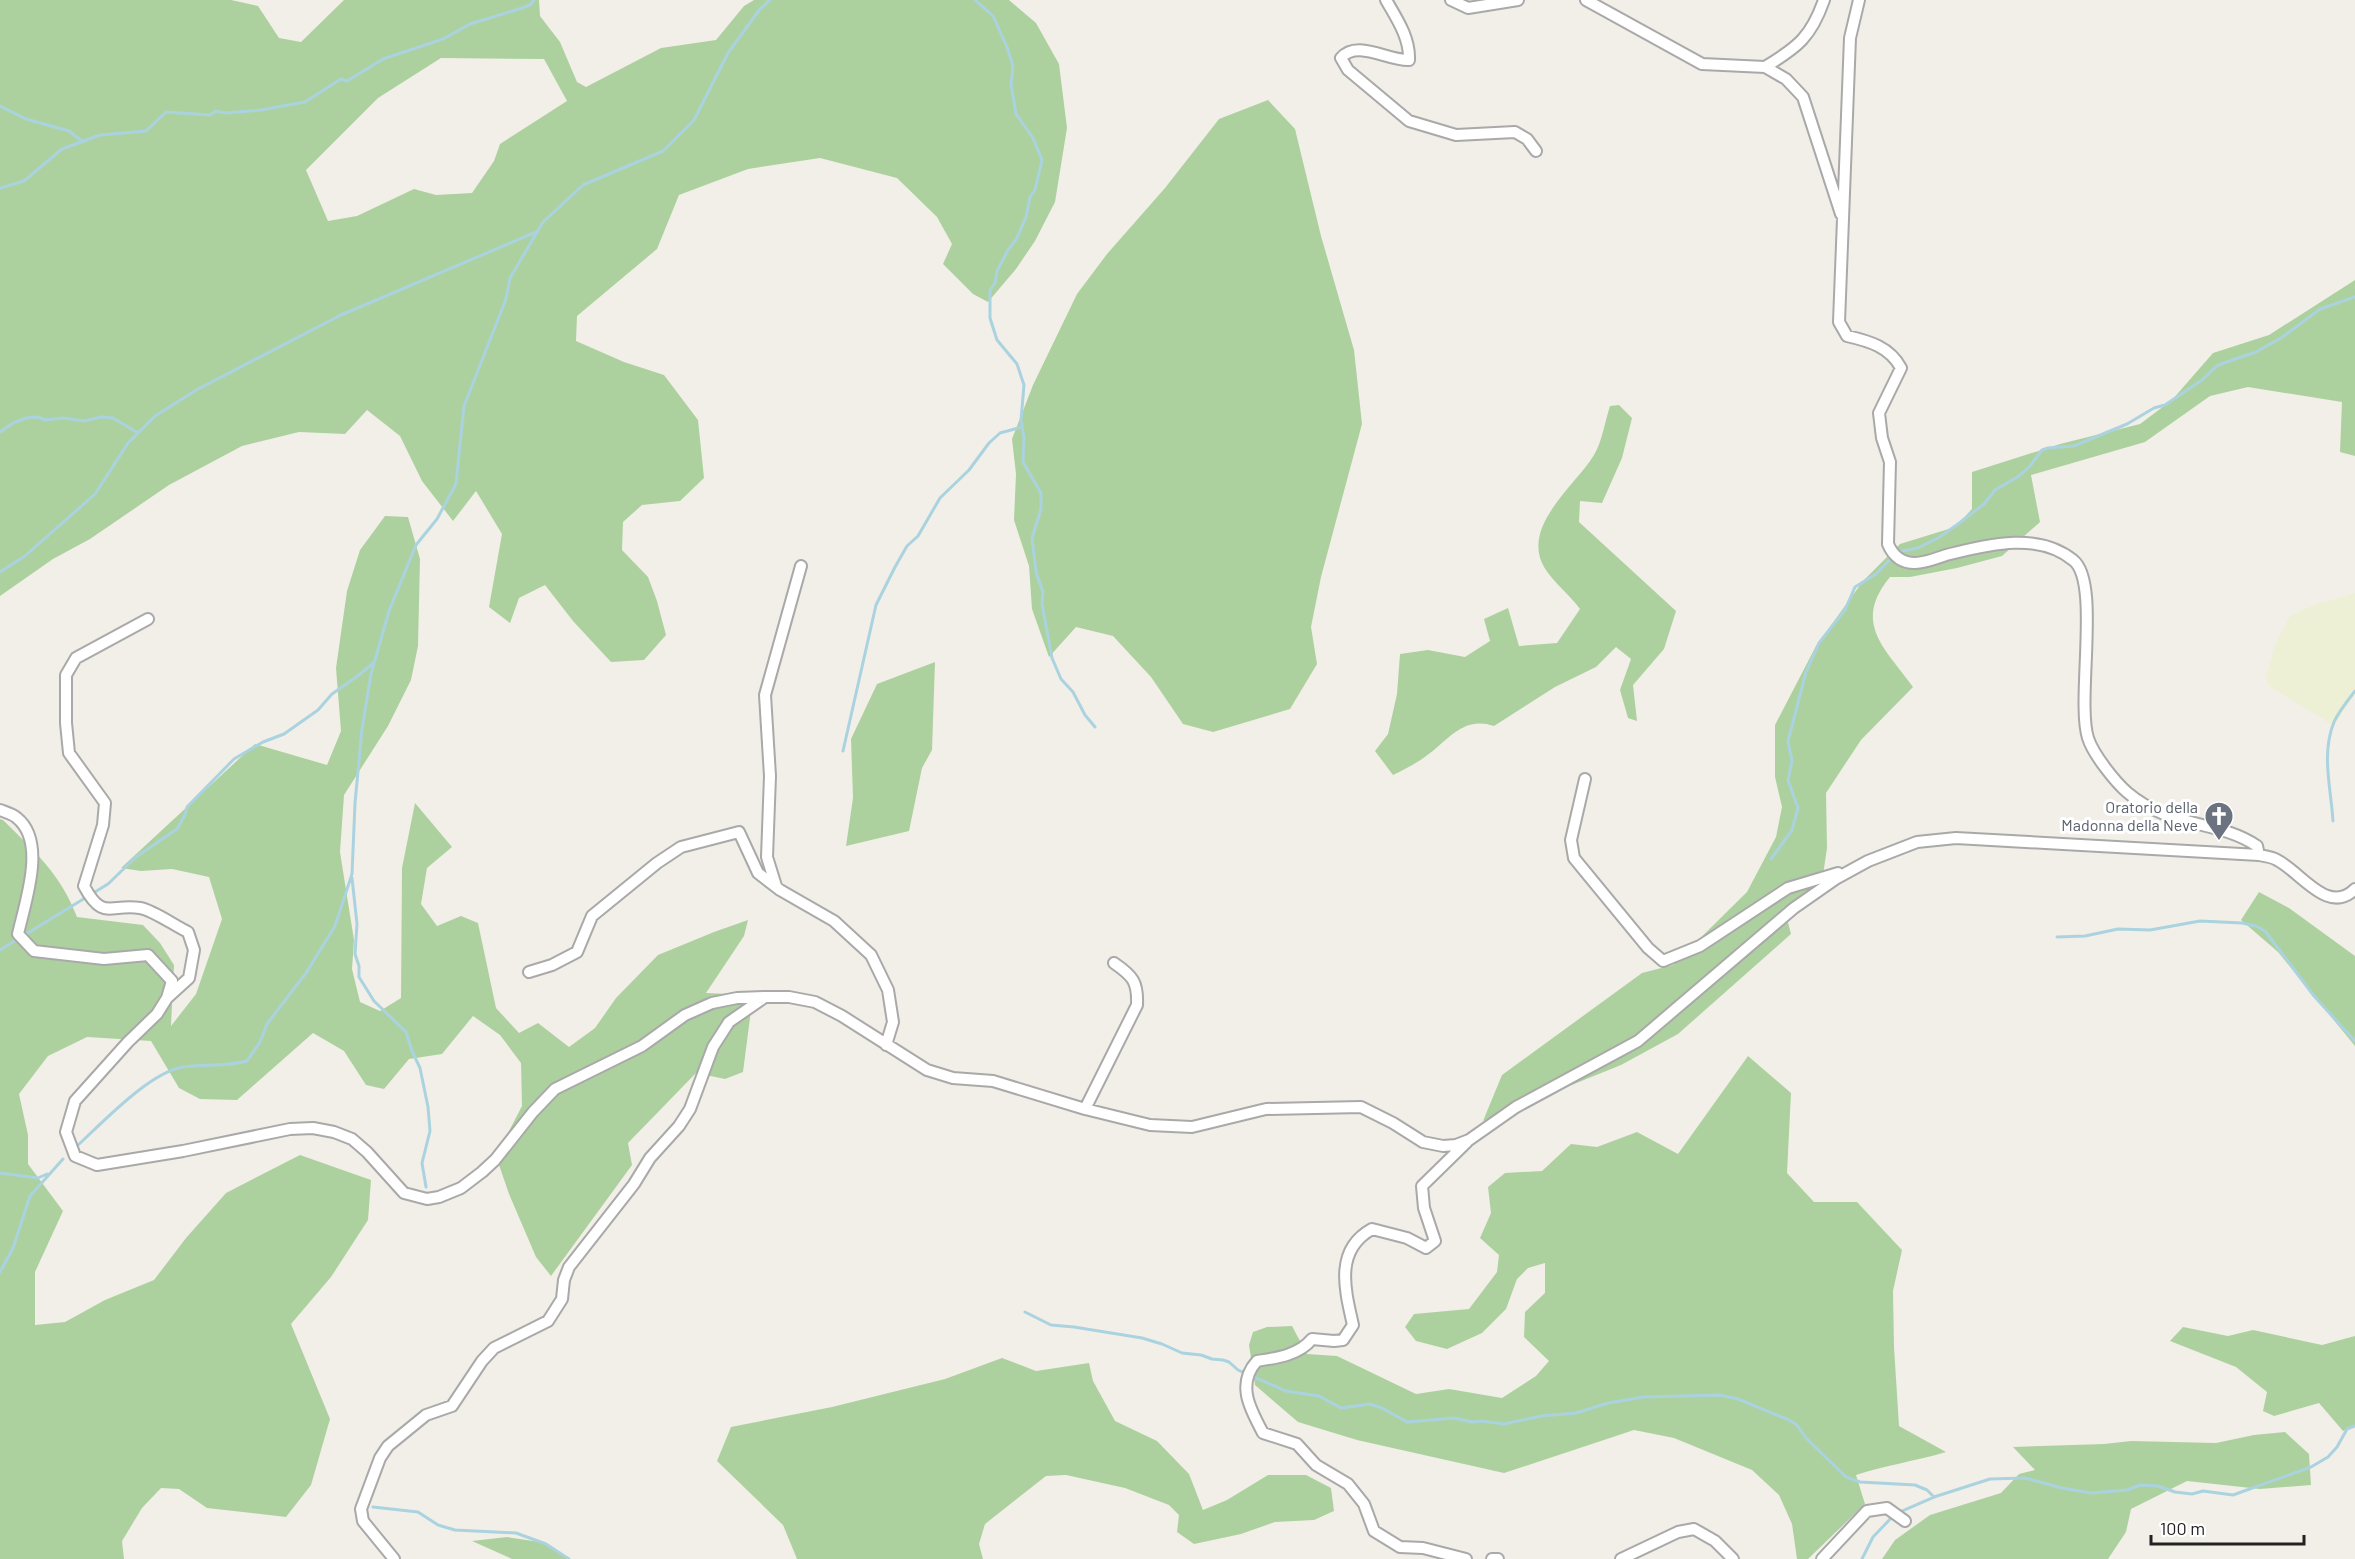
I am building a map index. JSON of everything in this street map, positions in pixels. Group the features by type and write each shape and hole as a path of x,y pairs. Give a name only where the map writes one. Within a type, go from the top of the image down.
{"street":[{"path":"1386,0 1410,48 1410,60 1398,61 1357,49 1346,52 1341,58 1347,70 1409,121 1456,135 1515,132 1527,139 1536,151"},
{"path":"1451,0 1468,8 1518,0"},
{"path":"1586,0 1702,64 1765,67 1786,80 1803,97 1843,223"},
{"path":"1765,67 1796,49 1816,23 1824,0"},
{"path":"1859,0 1850,38 1839,322 1847,336 1873,342 1896,360 1901,368 1878,413 1882,438 1890,462 1888,544 1891,552 1900,560 1916,563 2017,542 2059,551 2075,561 2084,578 2087,613 2084,691 2088,738 2100,760 2127,792 2153,810 2176,819 2244,837 2257,846 2259,855"},
{"path":"776,887 767,857 770,776 765,695 801,567"},
{"path":"148,619 76,658 66,675 66,723 69,753 105,802 103,825 84,886 91,899 106,910 141,908 188,932 194,950 189,978 167,998"},
{"path":"1586,779 1571,840 1574,858 1648,948 1663,961 1700,946 1788,888 1855,868 1917,842 1956,838 2259,855 2276,859 2328,897 2339,899 2348,896 2355,889"},
{"path":"0,810 17,818 32,838 32,870 18,934 34,951 104,958 148,955 172,981 167,998 157,1014 128,1042 75,1101 66,1132 75,1156 97,1165 183,1151 290,1129 313,1128 334,1131 352,1139 404,1193 426,1199 462,1188 482,1172 495,1160 533,1112 555,1089 642,1046 685,1015 712,1004 737,998 765,997 789,997 815,1002 842,1016 927,1070 953,1078 993,1081 1084,1109 1150,1125 1192,1127 1266,1109 1360,1107 1393,1123 1423,1142 1443,1146 1469,1140"},
{"path":"529,972 552,965 577,952 592,916 657,863 681,847 739,832 758,873 776,887 834,921 871,956 888,990 892,1022 886,1045"},
{"path":"1466,1559 1423,1548 1400,1547 1374,1531 1364,1504 1348,1484 1316,1465 1297,1444 1263,1433 1247,1404 1246,1384 1249,1369 1257,1360 1282,1358 1307,1346 1312,1339 1343,1340 1353,1325 1343,1276 1349,1254 1359,1236 1372,1229 1407,1238 1426,1248 1435,1241 1424,1208 1422,1186 1469,1140 1516,1107 1638,1041 1794,908 1855,868"},
{"path":"1084,1109 1137,1005 1138,990 1134,981 1128,973 1114,963"},
{"path":"394,1559 363,1521 360,1509 380,1458 388,1446 426,1415 452,1406 482,1361 494,1348 548,1321 562,1299 564,1280 569,1267 634,1184 650,1158 679,1126 690,1109 713,1047 729,1022 765,997"},
{"path":"1822,1559 1867,1511 1887,1508 1905,1521"},
{"path":"1621,1559 1678,1532 1694,1529 1715,1541 1733,1559"},
{"path":"1492,1559 1498,1559"}],"green space":[{"path":"0,0 231,0 258,6 279,38 301,42 344,0 539,0 540,16 560,42 577,82 586,87 661,48 716,40 744,6 754,0 1009,0 1036,23 1059,64 1067,128 1055,202 1035,241 1016,269 988,302 973,294 943,264 952,244 937,217 897,178 820,158 748,169 679,195 657,249 577,316 576,341 624,362 664,375 698,420 704,478 680,501 642,505 623,522 622,550 648,577 666,635 644,660 611,662 573,621 545,585 519,598 510,623 489,607 502,534 476,491 453,521 422,481 400,436 367,410 345,434 299,432 242,446 169,485 90,539 53,559 0,596","holes":["441,58 544,59 567,101 500,144 494,161 472,193 436,195 414,189 357,216 328,221 306,170 378,98"]},
{"path":"1268,100 1295,129 1321,236 1354,350 1362,424 1321,577 1311,627 1317,664 1290,709 1213,732 1183,724 1151,677 1113,636 1076,627 1049,657 1032,609 1029,566 1014,520 1016,474 1012,439 1033,385 1077,294 1107,254 1165,188 1219,119"},
{"path":"2355,280 2355,456 2340,452 2342,402 2248,387 2210,396 2145,442 2031,475 2040,522 2002,556 1910,577 1890,577 1879,593 1874,608 1873,622 1883,647 1913,687 1861,740 1826,793 1827,848 1822,882 1785,911 1791,934 1678,1034 1621,1065 1483,1121 1502,1075 1642,973 1673,965 1747,892 1776,837 1782,807 1775,777 1775,725 1816,646 1863,581 1900,544 1955,527 1972,509 1972,472 2060,444 2140,424 2172,400 2213,353 2269,335"},
{"path":"1619,405 1632,418 1622,458 1602,503 1580,501 1579,522 1676,611 1664,649 1633,685 1637,721 1628,718 1620,690 1631,659 1616,647 1596,667 1555,687 1494,726 1472,724 1463,727 1431,753 1393,775 1375,751 1388,734 1397,694 1400,654 1428,650 1465,657 1490,641 1484,619 1508,608 1519,646 1557,643 1580,609 1544,567 1539,552 1539,537 1553,507 1597,450 1610,406"},
{"path":"385,516 408,517 420,559 418,646 411,680 388,726 344,795 340,852 354,940 352,969 360,1002 380,1011 401,998 402,868 415,803 452,847 427,868 421,904 437,926 461,916 478,923 496,1008 519,1033 538,1023 569,1047 595,1028 616,998 658,955 748,920 744,936 706,993 753,995 743,1072 725,1079 696,1073 628,1143 632,1165 551,1276 536,1257 509,1194 496,1156 522,1106 521,1063 500,1035 473,1016 442,1054 409,1059 384,1089 366,1085 344,1051 313,1033 237,1100 200,1099 179,1088 151,1041 87,1037 48,1056 19,1094 28,1135 28,1164 63,1211 35,1272 35,1325 65,1322 105,1300 154,1280 186,1238 226,1193 300,1155 371,1180 368,1220 331,1277 291,1324 330,1419 311,1485 286,1517 207,1508 179,1489 161,1488 142,1508 122,1541 124,1559 0,1559 0,819 46,864 63,888 77,917 143,925 160,943 174,965 171,1026 196,994 222,919 209,877 172,869 141,871 121,868 255,744 327,765 341,731 336,668 347,591 360,550"},
{"path":"2355,593 2355,694 2334,726 2269,686 2266,678 2275,645 2290,616 2314,605"},
{"path":"935,662 932,750 922,768 909,831 846,846 853,798 851,739 877,684"},
{"path":"2259,892 2289,908 2355,956 2355,1046 2278,952 2241,920"},
{"path":"1748,1056 1791,1093 1787,1173 1814,1202 1857,1202 1902,1250 1893,1291 1899,1426 1946,1452 1856,1475 1865,1504 1808,1559 1797,1559 1792,1524 1779,1495 1752,1470 1674,1438 1634,1430 1504,1473 1357,1440 1298,1422 1255,1385 1249,1345 1253,1332 1267,1327 1292,1326 1307,1354 1337,1356 1416,1394 1449,1389 1502,1398 1536,1376 1549,1361 1524,1337 1525,1312 1545,1293 1545,1263 1528,1268 1517,1279 1506,1309 1482,1333 1447,1349 1416,1341 1405,1327 1414,1314 1469,1309 1497,1272 1499,1255 1480,1238 1491,1213 1488,1187 1505,1173 1542,1171 1571,1144 1597,1147 1637,1132 1678,1154"},
{"path":"2183,1327 2228,1336 2253,1330 2322,1345 2355,1336 2355,1426 2343,1431 2319,1403 2274,1416 2263,1411 2267,1392 2236,1367 2170,1341"},
{"path":"1002,1358 1036,1371 1089,1363 1093,1381 1115,1421 1157,1441 1189,1474 1203,1510 1227,1500 1268,1475 1306,1475 1331,1488 1334,1511 1314,1520 1275,1522 1241,1534 1194,1544 1177,1532 1179,1515 1169,1505 1125,1488 1066,1475 1046,1476 985,1524 979,1544 983,1559 797,1559 783,1525 717,1461 731,1427 832,1407 945,1379"},
{"path":"2285,1432 2309,1454 2311,1485 2260,1489 2187,1481 2131,1509 2126,1532 2108,1559 1882,1559 1895,1540 1930,1515 2001,1493 2019,1474 2035,1470 2013,1447 2131,1441 2216,1443 2254,1435"},
{"path":"507,1537 546,1543 569,1559 512,1559 472,1541"}],"waterway":[{"path":"0,188 24,181 62,149 100,135 146,131 166,112 210,115 216,111 225,113 261,110 305,102 341,79 347,81 383,59 443,39 470,24 530,5 534,0"},
{"path":"77,1146 113,1112 156,1078 183,1067 247,1061 260,1042 267,1024 306,973 335,926 352,874 355,803 362,729 371,674 389,611 416,545 437,519 456,484 464,406 506,299 510,278 543,222 583,185 663,151 694,120 728,53 760,9 770,0"},
{"path":"975,0 993,16 1007,47 1013,66 1011,84 1016,114 1033,138 1042,160 1026,217 1017,238 997,271 995,283 990,290 990,318 997,340 1017,364 1024,385 1021,420 1024,438 1023,462 1041,493 1041,509 1032,538 1036,572 1043,592 1042,604 1052,658 1061,679 1073,692 1085,715 1095,727"},
{"path":"0,106 26,119 69,131 83,142"},
{"path":"0,572 25,556 95,494 128,443 155,416 198,389 341,315 536,232"},
{"path":"1771,859 1792,830 1798,808 1788,780 1792,761 1788,741 1806,672 1819,643 1845,610 1855,587 1876,574 1897,552 1918,548 1958,524 1984,504 1995,490 2019,476 2042,450 2074,446 2127,424 2154,408 2165,405 2202,380 2218,365 2256,352 2281,338 2320,309 2355,297"},
{"path":"0,432 26,418 38,417 45,420 63,418 84,421 101,417 113,418 138,433"},
{"path":"843,751 876,605 895,567 907,546 918,536 940,498 969,470 989,443 1000,433 1022,427"},
{"path":"0,950 108,884 136,857 177,829 187,807 234,759 263,742 284,734 318,710 332,694 373,663"},
{"path":"2333,821 2327,759 2330,734 2338,714 2355,691"},
{"path":"352,878 357,924 355,954 359,966 359,977 374,1001 406,1032 420,1068 430,1131 422,1163 426,1187"},
{"path":"2057,937 2085,936 2118,929 2150,930 2200,921 2256,926 2265,931 2314,996 2355,1041"},
{"path":"0,1272 13,1248 30,1196 63,1159"},
{"path":"0,1173 38,1178 47,1174"},
{"path":"1025,1312 1051,1325 1142,1338 1182,1353 1223,1360 1238,1370 1286,1391 1319,1396 1341,1408 1370,1404 1407,1422 1454,1418 1472,1422 1504,1424 1541,1416 1576,1413 1608,1403 1644,1397 1720,1395 1738,1399 1797,1425 1806,1438 1846,1477 1860,1482 1915,1485 1927,1490 1934,1497"},
{"path":"1862,1559 1873,1537 1895,1514 1934,1497 1990,1479 2025,1478 2091,1493 2127,1490 2140,1485 2158,1486 2175,1492 2192,1494 2203,1491 2233,1495 2311,1467 2328,1457 2337,1447 2347,1429 2355,1426"},
{"path":"373,1507 418,1512 438,1525 455,1530 516,1533 546,1544 569,1559"}],"place":[{"name":"Oratorio della Madonna della Neve","path":"2219,842"}]}
